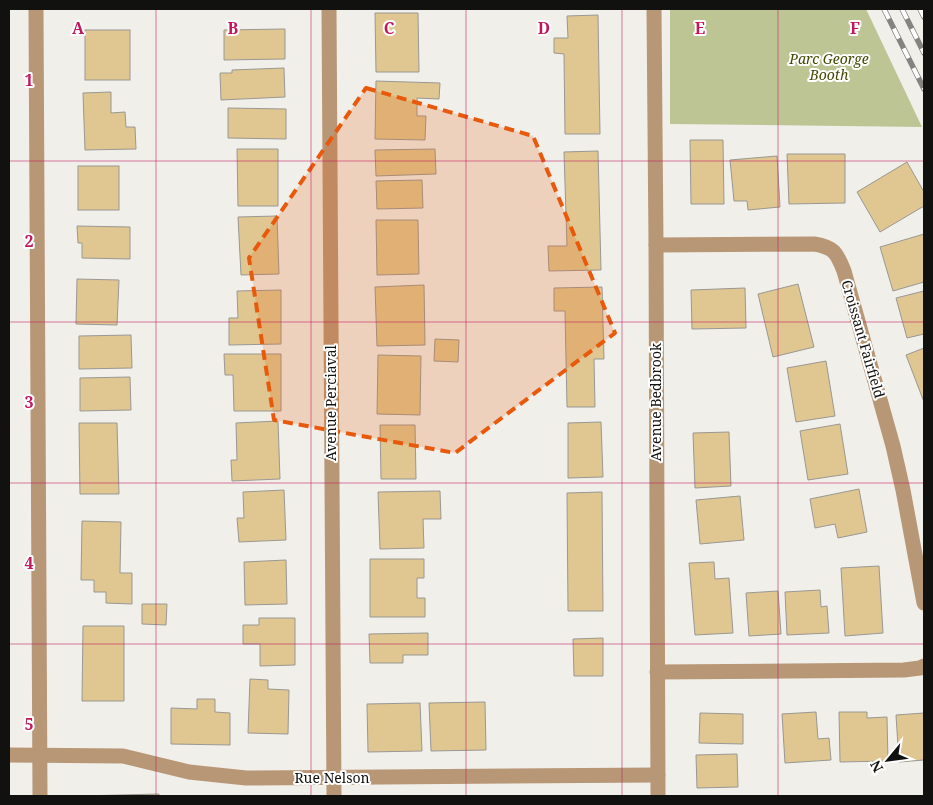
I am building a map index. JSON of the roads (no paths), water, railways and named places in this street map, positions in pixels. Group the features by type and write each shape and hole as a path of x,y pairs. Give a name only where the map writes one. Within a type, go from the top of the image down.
{"street":[{"path":"36,9 40,796"},
{"name":"Avenue Perciaval","path":"329,9 334,796"},
{"name":"Avenue Bedbrook","path":"654,9 658,796"},
{"name":"Croissant Fairfield","path":"656,245 814,244 824,246 836,253 844,271 893,446 924,604"},
{"path":"657,672 904,670 924,666"},
{"name":"Rue Nelson","path":"9,755 123,756 189,772 224,777 333,778 658,775"}],"railway":[{"path":"884,9 924,89"},
{"path":"902,9 924,53"},
{"path":"920,9 924,17"}],"park label":[{"name":"Parc George Booth","path":"829,68"}]}
